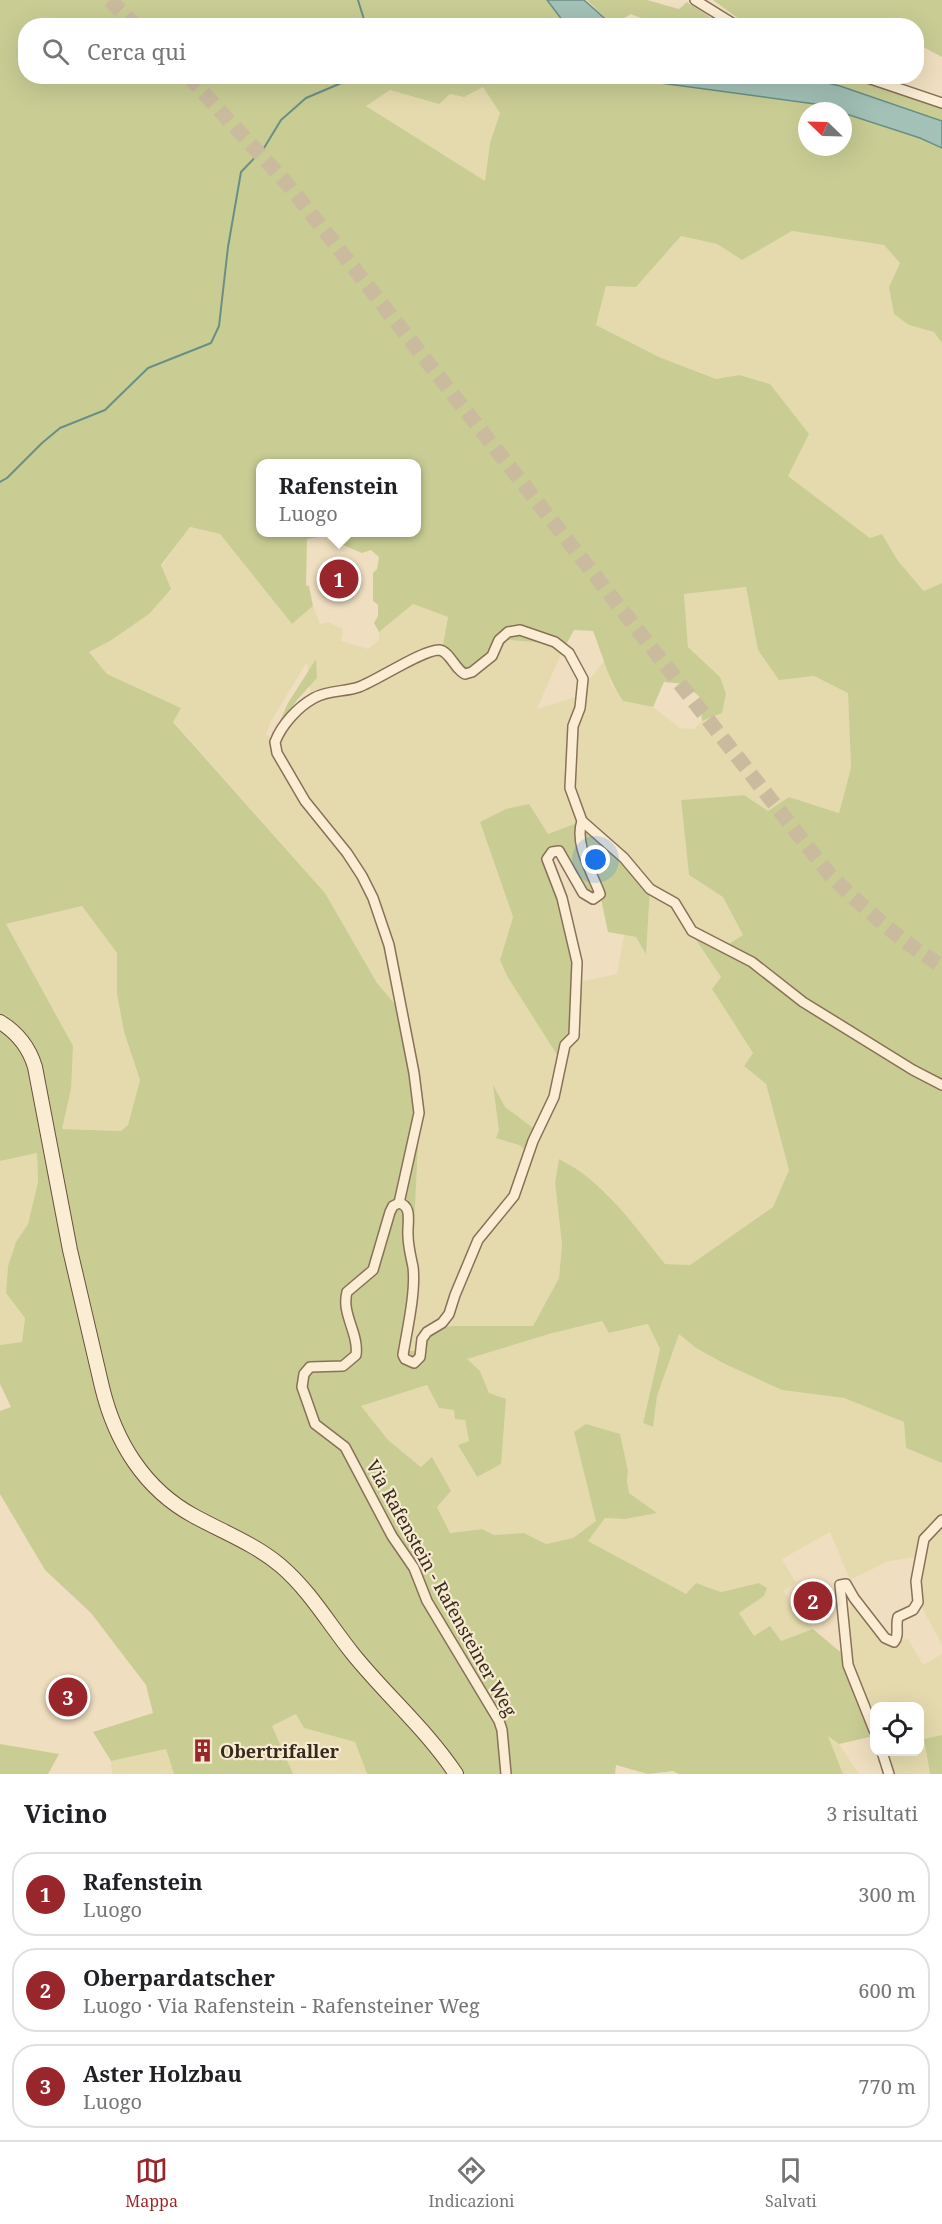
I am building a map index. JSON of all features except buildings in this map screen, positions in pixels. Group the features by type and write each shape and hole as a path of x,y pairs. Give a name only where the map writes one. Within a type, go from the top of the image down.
{"main road":[{"path":"0,1022 26,1045 35,1067 70,1250 99,1376 107,1407 122,1444 143,1474 170,1501 259,1550 295,1579 353,1655 433,1742 456,1774"}],"street":[{"path":"695,0 724,18"},
{"path":"886,84 942,103"},
{"path":"582,820 579,830 582,848 600,894 593,899 583,893 559,851 552,852 547,859 562,897 577,962 574,1036 565,1045 554,1097 533,1141 514,1196 478,1240 449,1314 442,1323 427,1332 422,1339 420,1357 414,1363 405,1359 413,1269 408,1236 408,1209 399,1203 419,1113 414,1073 389,945 368,888 347,853 299,793 274,744 294,714 316,696 357,687 436,651 445,653 458,670 465,674 472,672 492,656 499,640 508,632 520,630 555,642 569,653 583,679 580,708 573,726 570,788 582,820 624,858 650,889 675,903 692,931 752,962 803,1002 913,1070 942,1085"},
{"name":"Via Rafenstein - Rafensteiner Weg","path":"399,1203 393,1206 390,1212 373,1270 348,1292 346,1306 356,1345 356,1355 343,1366 310,1367 304,1374 302,1387 315,1424 345,1447 392,1536 412,1565 427,1600 499,1721 506,1774"},
{"path":"870,1720 848,1665 840,1585 846,1584 885,1638 894,1642 897,1635 898,1617 913,1610 918,1602 916,1581 924,1539 942,1520"},
{"path":"883,1756 889,1774"}],"shaded area":[{"path":"483,87 500,113 490,143 485,181 366,106 390,90 438,104 450,94 464,97"},
{"path":"792,231 884,245 900,263 889,287 909,325 934,332 942,343 942,583 925,591 898,561 882,534 870,538 787,475 739,375 716,379 659,357 596,326 606,286 636,287 681,236 717,244 742,260"},
{"path":"189,527 220,534 292,624 313,606 320,624 328,622 343,629 341,641 368,649 379,640 379,632 413,604 448,617 441,656 454,673 467,678 492,663 507,640 546,643 561,654 537,709 575,697 605,660 611,684 623,701 653,707 680,728 694,729 702,721 722,713 720,677 688,647 684,594 746,587 758,650 848,692 851,768 839,813 790,797 768,811 744,795 681,800 689,875 723,896 743,935 727,945 693,935 721,977 712,989 753,1053 744,1066 766,1084 789,1170 773,1207 690,1265 664,1264 605,1191 559,1159 555,1183 562,1244 559,1278 533,1326 453,1326 414,1351 408,1351 419,1125 399,1009 377,983 325,893 173,721 181,708 107,674 89,652 110,641","holes":["307,662 312,706 282,733 278,740 266,735 270,723","480,822 548,834 650,889 646,952 636,937 624,935 617,974 579,982 582,1032 568,1047 507,976 500,960 513,917"]},
{"path":"82,906 117,953 117,994 124,1032 140,1080 128,1125 121,1131 62,1129 71,1089 6,924"},
{"path":"37,1153 38,1182 28,1224 16,1242 8,1266 6,1293 25,1318 22,1343 0,1345 0,1161"},
{"path":"602,1321 610,1333 649,1324 660,1349 643,1423 652,1427 657,1396 679,1333 696,1348 782,1390 844,1398 904,1422 906,1448 942,1463 942,1645 921,1606 923,1556 889,1561 850,1580 830,1532 782,1559 796,1583 783,1591 813,1629 781,1641 754,1637 739,1613 764,1596 759,1583 721,1592 696,1583 686,1595 588,1541 605,1518 625,1519 656,1513 629,1493 628,1471 574,1432 597,1521 573,1538 546,1544 524,1533 494,1535 482,1529 450,1533 437,1507 432,1458 421,1467 388,1440 361,1406 427,1385 439,1408 455,1410 465,1420 469,1441 458,1445 476,1477 489,1394 480,1371 466,1359"},
{"path":"850,1598 886,1642 908,1639 923,1665 942,1654 942,1735 924,1739 924,1702 870,1702 870,1710 852,1662 849,1631"},
{"path":"297,1714 304,1728 355,1742 367,1774 293,1774 271,1726"},
{"path":"827,1734 839,1744 859,1774 843,1774"},
{"path":"924,1739 930,1774 892,1774 886,1756 924,1756"},
{"path":"166,1749 174,1774 112,1774 111,1761"}],"green space":[{"path":"0,0 547,0 561,18 18,18 18,84 668,84 800,102 798,102 798,156 852,156 852,116 920,138 942,148 942,343 934,332 909,325 894,314 889,287 900,263 884,245 792,231 742,260 717,244 681,236 636,287 606,286 596,325 659,357 716,379 739,375 770,384 809,434 788,476 870,538 882,534 898,561 924,591 942,583 942,1463 906,1448 904,1422 844,1398 782,1390 725,1364 696,1348 679,1334 657,1396 653,1427 643,1423 660,1349 648,1324 609,1333 602,1321 549,1334 467,1359 480,1371 489,1393 506,1399 501,1464 477,1477 458,1445 469,1441 465,1420 455,1419 454,1410 439,1408 427,1385 361,1406 388,1440 421,1467 432,1457 451,1491 437,1507 450,1533 482,1529 494,1535 524,1533 546,1544 573,1538 596,1521 574,1432 586,1424 620,1434 628,1471 629,1493 657,1513 625,1519 605,1518 588,1541 686,1594 696,1583 721,1592 759,1583 767,1588 764,1596 739,1613 754,1636 770,1626 781,1641 813,1629 852,1662 870,1710 870,1737 839,1744 828,1736 843,1774 679,1774 673,1771 648,1774 616,1765 615,1774 367,1774 355,1742 304,1728 296,1714 272,1726 293,1774 174,1774 166,1749 111,1761 93,1732 153,1713 146,1685 91,1613 45,1570 0,1494 0,1411 11,1407 0,1384 0,1345 22,1342 25,1318 6,1293 8,1266 16,1242 28,1224 38,1182 37,1153 0,1161","holes":["483,87 500,113 490,143 485,181 366,106 390,90 439,104 450,94 464,97","256,459 421,459 421,537 337,537 336,542 362,553 371,550 379,557 377,569 373,573 373,601 378,605 378,616 374,623 379,632 413,604 448,617 441,656 453,673 467,678 492,663 507,640 546,643 561,654 574,630 593,631 610,676 623,701 653,707 664,682 684,684 700,697 702,721 722,713 726,694 720,677 688,647 684,594 746,587 758,650 779,680 814,676 848,693 851,768 839,813 789,797 768,811 744,795 681,800 689,875 723,897 743,935 727,945 692,934 721,977 712,989 753,1053 744,1066 766,1084 789,1170 773,1207 690,1265 665,1264 604,1192 590,1179 559,1159 555,1183 562,1244 559,1278 533,1326 453,1326 420,1331 415,1351 408,1351 419,1125 399,1009 377,983 325,893 173,722 181,708 107,674 89,652 110,641 149,614 171,589 161,565 190,527 220,534 292,624 313,606 309,586 306,585 307,539 318,537 256,537","82,906 117,953 117,994 124,1032 140,1080 128,1125 121,1131 62,1129 71,1089 73,1046 6,924"]},
{"path":"587,0 647,0 679,9 687,2 711,18 641,18 631,14 624,18 605,18"},
{"path":"713,0 942,0 942,57 924,48 924,18 738,18"},
{"path":"832,84 868,84 942,108 942,121"},
{"path":"316,659 317,678 297,700 276,730 288,703"},
{"path":"529,804 548,834 582,821 650,889 646,954 636,937 608,932 600,894 593,899 583,893 559,851 547,858 577,962 574,1036 561,1061 507,976 500,960 513,917 480,822 506,809"},
{"path":"493,1085 505,1107 536,1130 531,1154 519,1145 496,1138 499,1130"},
{"path":"942,1735 942,1774 930,1774 924,1739"},
{"path":"0,1744 59,1754 48,1774 0,1774"}],"water":[{"path":"547,0 584,0 604,18 561,18"},
{"path":"668,84 832,84 942,121 942,148 920,138 852,116 852,102 800,102"}],"waterway":[{"path":"358,0 364,18"},
{"path":"0,482 60,428 105,410 148,368 211,343 219,326 228,247 241,172 264,148 281,120 306,98 339,84"}],"tunnel":[{"path":"110,0 128,18"},
{"path":"195,84 291,188 830,875 883,924 942,966"}],"place":[{"name":"Rafenstein","path":"339,579"},
{"name":"Oberpardatscher","path":"813,1601"},
{"name":"Aster Holzbau","path":"68,1697"},
{"name":"Obertrifaller","path":"202,1751"}]}
